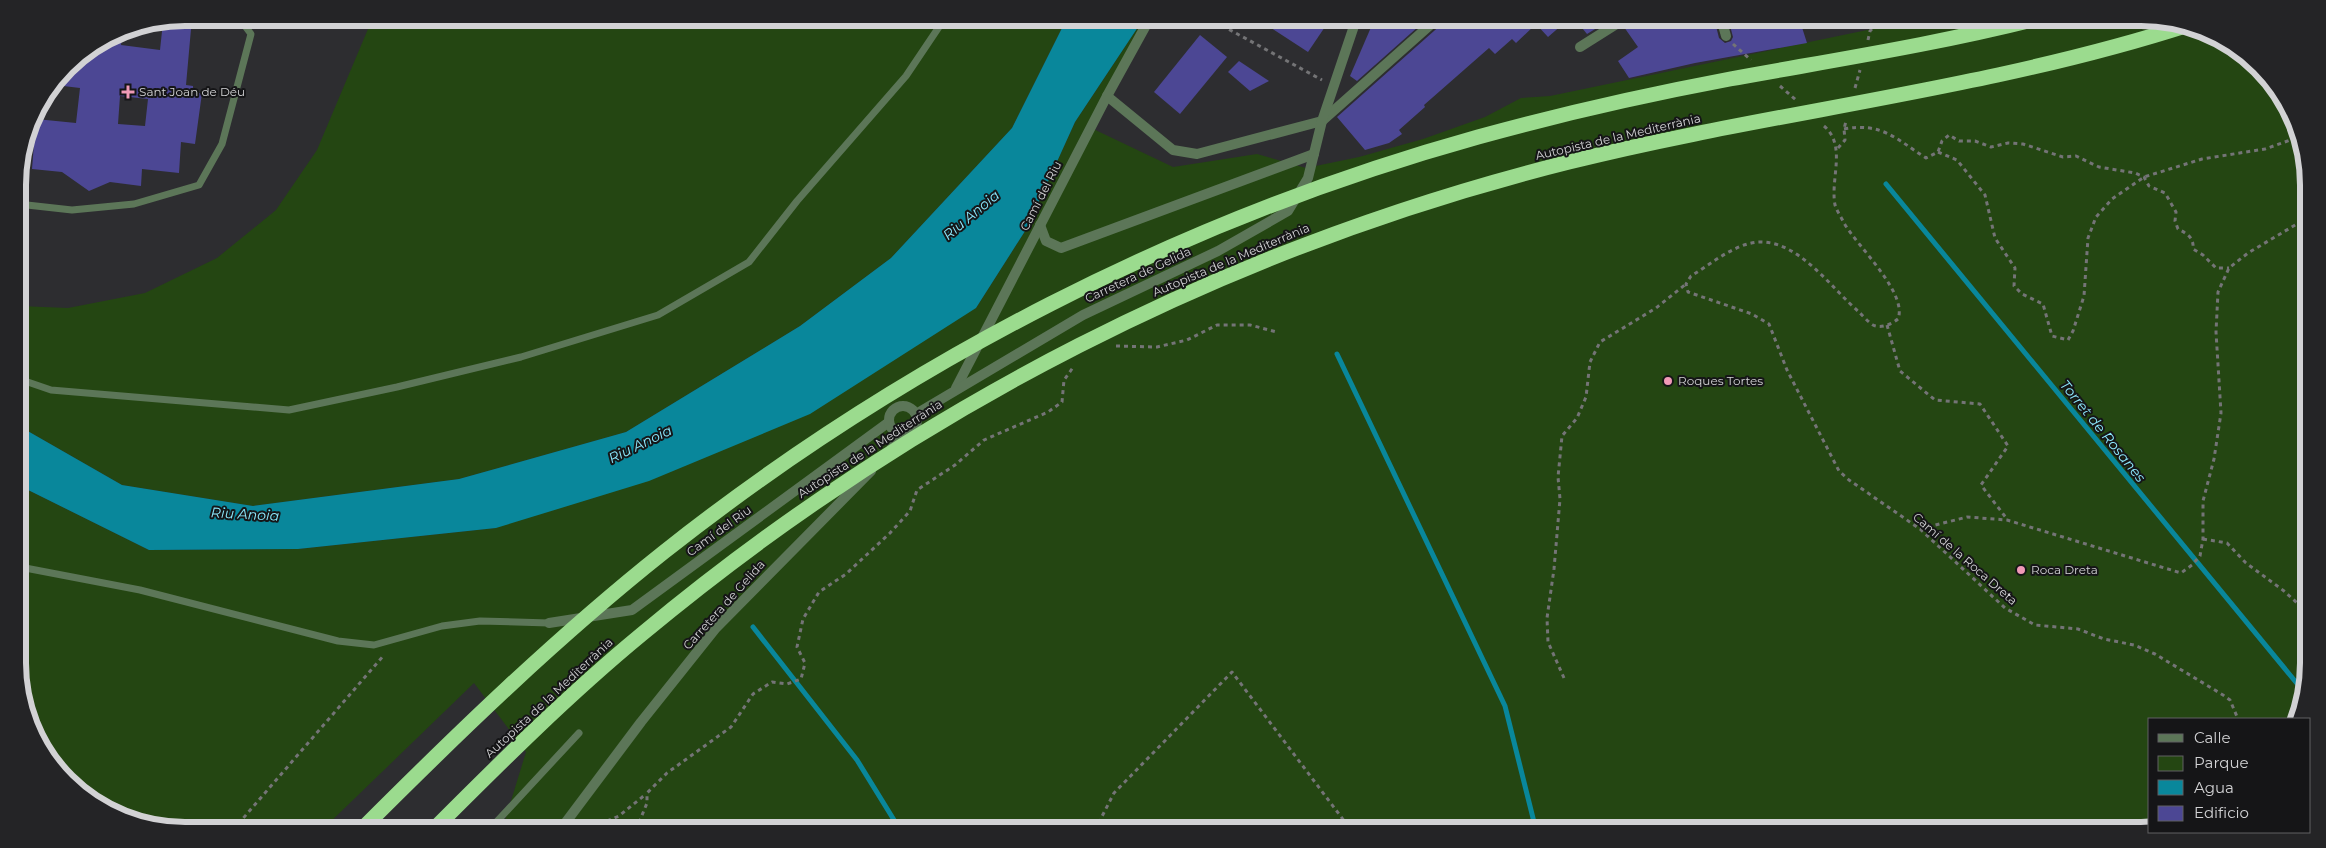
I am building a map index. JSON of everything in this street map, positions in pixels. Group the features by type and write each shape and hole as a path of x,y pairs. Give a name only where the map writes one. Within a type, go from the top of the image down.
{"highway":[{"path":"369,822 485,708 566,634 631,579 700,525 785,463 850,419 953,357 1068,295 1147,258 1283,200 1474,138 1643,96 1942,40 2004,26"},
{"name":"Autopista de la Mediterrània","path":"441,822 509,754 647,629 740,556 811,504 918,434 994,390 1076,346 1192,291 1315,240 1495,182 1571,161 1673,139 1948,87 2032,68 2171,30"}],"street":[{"name":"Carretera de Gelida","path":"916,414 956,388 1083,315 1218,251 1288,211 1308,178 1322,121 1356,26"},
{"path":"1107,96 1172,150 1198,154 1322,121 1429,26"},
{"path":"1580,47 1613,26"},
{"path":"1723,26 1726,36"},
{"name":"Camí del Riu","path":"956,388 1107,96 1145,27"},
{"path":"1040,225 1046,241 1061,248 1314,154"},
{"path":"900,407 909,408 916,414 916,428 904,434 894,431 890,422 892,413 900,407"},
{"name":"Camí del Riu","path":"549,623 632,610 890,422"},
{"name":"Carretera de Gelida","path":"566,822 641,722 716,628 862,481 904,434"}],"lane":[{"path":"27,205 72,210 125,205 199,185 222,144 251,34 246,27"},
{"path":"27,382 50,390 289,410 521,357 658,315 749,262 797,201 906,76 939,27"},
{"path":"199,185 205,191"},
{"path":"26,568 140,590 338,641 374,644 442,626 480,621 549,623"},
{"path":"496,822 579,732"}],"path":[{"path":"1223,26 1334,87"},
{"path":"1866,49 1870,32 1875,26"},
{"path":"1726,36 1752,61"},
{"path":"1854,93 1861,67"},
{"path":"1774,81 1804,107"},
{"path":"1564,678 1548,642 1547,618 1558,520 1558,477 1562,436 1577,418 1586,397 1590,362 1600,342 1656,308 1686,284 1691,276 1741,246 1759,242 1776,244 1790,249 1809,263 1839,295 1873,325 1886,325 1898,319 1900,306 1893,290 1852,236 1836,207 1834,175 1837,149 1833,133 1818,120"},
{"path":"1837,149 1846,140 1844,129 1847,120"},
{"path":"1844,129 1859,126 1872,127 1893,134 1926,158 1938,152 1942,141 1949,135 1959,141 1975,141 1991,147 2008,143 2023,144 2063,156 2076,156 2099,166 2135,173 2144,177 2149,186 2165,193 2176,212 2174,221 2178,229 2188,234 2193,243 2193,249 2203,255 2216,268 2229,268"},
{"path":"1938,152 1957,160 1985,195 1994,238 2015,268 2014,286 2022,294 2043,304 2052,336 2068,340 2073,331 2084,296 2088,238 2096,217 2112,199 2144,177 2202,159 2265,149 2293,139"},
{"path":"1920,529 1968,517 2007,520 2180,573 2192,565 2200,556 2203,539 2203,501 2214,459 2221,413 2216,332 2218,292 2229,268 2248,253 2300,222"},
{"name":"Camí de la Roca Dreta","path":"1686,284 1688,292 1752,314 1769,324 1787,370 1840,471 1849,480 1920,529 2005,608 2035,625 2078,629 2104,639 2134,644 2155,654 2224,695 2230,700 2238,718"},
{"path":"1108,345 1157,347 1187,340 1217,325 1250,325 1277,332"},
{"path":"1886,325 1900,371 1936,400 1980,404 2008,446 1981,485 2007,520"},
{"path":"605,822 619,816 667,773 731,727 753,694 772,682 787,684 801,679 806,663 797,647 803,619 819,592 846,574 890,533 910,511 917,490 955,465 984,440 1048,412 1062,402 1064,380 1075,365"},
{"path":"2203,539 2227,544 2246,563 2284,591 2300,606"},
{"path":"240,822 398,637"},
{"path":"1099,822 1114,793 1232,672 1345,821"},
{"path":"639,822 647,803 646,793"}],"green space":[{"path":"1886,26 2141,26 2182,32 2211,43 2229,53 2246,66 2267,88 2288,124 2298,165 2300,185 2300,663 2297,694 2289,718 2148,718 2148,821 505,822 526,752 474,683 330,822 185,822 144,816 115,805 97,795 66,768 53,751 35,714 29,694 26,663 26,489 149,550 298,549 496,528 976,308 1027,228 1075,122 1138,27 1149,27 1087,126 1173,167 1257,154 1306,168 1359,157 1423,139 1485,117 1521,98 1550,96"},
{"path":"370,27 1063,27 1012,128 891,258 800,326 626,432 459,479 253,506 122,485 26,430 27,306 68,308 145,293 217,258 276,210 317,150"}],"water":[{"name":"Riu Anoia","path":"1063,27 1138,27 1075,122 1027,228 976,308 810,414 649,481 496,528 298,549 149,550 26,489 26,430 122,485 253,506 459,479 626,432 800,326 891,258 1012,128"}],"building":[{"path":"1269,26 1325,26 1308,52"},
{"path":"1371,26 1419,26 1357,81 1350,76"},
{"path":"1439,26 1534,26 1516,43 1512,39 1495,54 1489,48 1424,105 1425,107 1399,130 1402,134 1389,143 1365,150 1337,117"},
{"path":"1538,26 1560,26 1548,37"},
{"path":"1581,26 1600,26 1587,34"},
{"path":"1716,26 1719,38 1725,43 1731,41 1733,37 1730,26 1802,26 1807,43 1695,63 1629,78 1618,61 1638,47 1624,27"},
{"name":"Sant Joan de Déu","path":"191,27 186,85 193,86 193,93 202,93 195,144 181,142 179,173 142,169 141,186 110,182 89,191 62,172 32,169 35,135 41,119 76,123 80,88 61,86 88,59 122,39 121,45 160,50 162,28","holes":["120,96 148,99 145,126 118,124"]},
{"path":"1200,35 1227,57 1180,114 1154,92"},
{"path":"1239,61 1269,81 1250,91 1228,72"}],"waterway":[{"name":"Torret de Rosanes","path":"1886,184 2298,685"},
{"path":"1337,354 1505,706 1534,821"},
{"path":"753,627 857,760 895,822"}],"place":[{"name":"Sant Joan de Déu","path":"128,92"},
{"name":"Roques Tortes","path":"1668,381"},
{"name":"Roca Dreta","path":"2021,570"}]}
